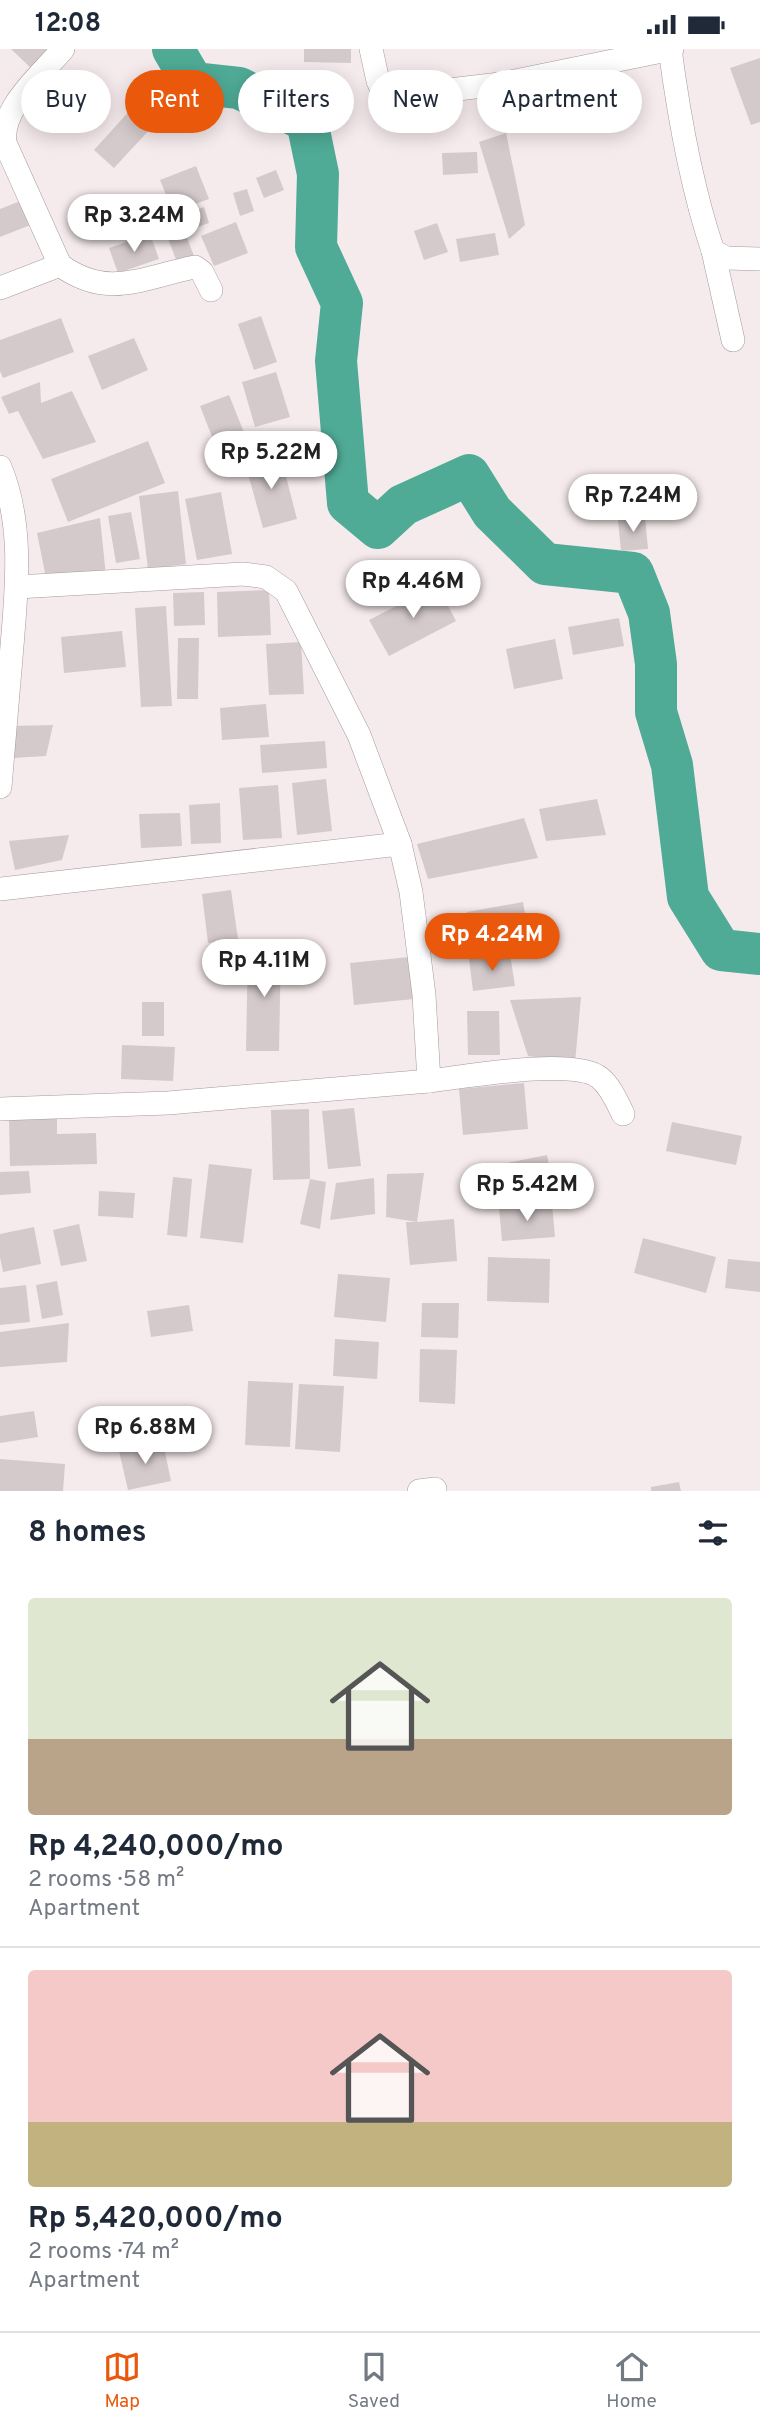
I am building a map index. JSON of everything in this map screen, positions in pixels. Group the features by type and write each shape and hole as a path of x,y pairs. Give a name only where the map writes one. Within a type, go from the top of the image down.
{"street":[{"path":"64,49 18,101 8,116 4,132 5,143 60,265 77,278 110,285 127,284 195,267 202,272 211,290"},
{"path":"371,49 384,93 399,96 500,84 671,49 685,141 733,340"},
{"path":"713,251 726,258 760,259"},
{"path":"0,288 60,265"},
{"path":"0,467 10,495 17,587 0,787"},
{"path":"17,587 243,574 266,577 286,591 359,735 400,844 411,892 423,982 429,1081"},
{"path":"0,889 400,844"},
{"path":"0,1109 168,1103 541,1069 582,1070 599,1076 611,1090 623,1114"}],"building":[{"path":"11,49 53,49 33,70"},
{"path":"304,49 351,49 351,63 304,62"},
{"path":"760,58 760,122 751,125 730,68"},
{"path":"125,116 125,133 146,133 114,168 94,150"},
{"path":"506,133 525,225 509,239 479,142"},
{"path":"477,152 478,173 443,175 442,153"},
{"path":"196,166 209,199 173,212 160,180"},
{"path":"276,170 284,190 264,198 256,178"},
{"path":"247,189 254,211 240,216 233,193"},
{"path":"144,195 151,214 108,230 101,210"},
{"path":"23,200 33,224 0,237 0,209"},
{"path":"204,207 209,223 192,229 187,213"},
{"path":"236,222 248,253 214,266 201,236"},
{"path":"437,223 448,252 424,260 414,231"},
{"path":"182,225 196,261 179,267 165,231"},
{"path":"495,233 499,255 460,262 456,239"},
{"path":"150,234 159,259 118,273 109,248"},
{"path":"261,316 277,362 254,370 238,324"},
{"path":"61,318 74,352 3,378 0,371 0,340"},
{"path":"134,338 148,370 102,390 88,356"},
{"path":"276,372 290,417 255,427 242,382"},
{"path":"40,382 41,403 72,391 96,442 43,459 18,411 9,414 1,397"},
{"path":"229,395 247,440 218,452 200,406"},
{"path":"148,441 165,483 68,522 51,479"},
{"path":"280,453 297,519 263,528 245,463"},
{"path":"178,491 186,564 148,569 139,496"},
{"path":"221,492 232,554 197,560 185,499"},
{"path":"131,512 140,559 116,563 108,516"},
{"path":"645,517 648,549 621,551 618,520"},
{"path":"100,518 106,576 45,573 37,533"},
{"path":"437,585 456,621 389,656 369,620"},
{"path":"269,590 271,635 218,637 217,592"},
{"path":"204,592 205,625 174,626 173,593"},
{"path":"166,606 172,706 141,707 135,608"},
{"path":"619,618 624,646 573,655 568,627"},
{"path":"122,631 126,667 64,673 61,637"},
{"path":"178,638 199,638 198,699 177,699"},
{"path":"555,639 563,679 514,689 506,649"},
{"path":"301,642 304,694 269,695 266,644"},
{"path":"266,704 269,737 222,740 220,708"},
{"path":"53,725 46,756 13,758 12,726"},
{"path":"325,741 327,768 262,773 260,745"},
{"path":"326,779 332,831 297,835 292,783"},
{"path":"278,785 282,838 243,840 239,788"},
{"path":"597,799 606,835 546,841 539,809"},
{"path":"220,803 221,843 191,844 189,805"},
{"path":"180,813 182,846 141,848 139,814"},
{"path":"524,818 538,858 428,879 417,844"},
{"path":"69,835 62,860 15,870 9,841"},
{"path":"231,890 238,939 208,943 202,894"},
{"path":"523,902 528,931 472,941 467,912"},
{"path":"248,947 281,947 279,1051 246,1051"},
{"path":"510,954 515,986 473,991 469,959"},
{"path":"409,957 414,999 354,1005 350,963"},
{"path":"581,997 575,1063 528,1056 510,1000"},
{"path":"142,1002 164,1002 164,1036 142,1036"},
{"path":"467,1011 499,1011 500,1055 468,1055"},
{"path":"122,1045 175,1047 173,1081 121,1079"},
{"path":"524,1083 528,1129 463,1135 459,1089"},
{"path":"354,1108 361,1166 328,1169 322,1111"},
{"path":"309,1109 310,1179 273,1180 271,1110"},
{"path":"57,1118 57,1134 96,1133 97,1164 10,1166 9,1119"},
{"path":"672,1122 742,1136 736,1165 666,1151"},
{"path":"547,1155 552,1180 497,1191 492,1166"},
{"path":"209,1164 252,1169 243,1243 200,1238"},
{"path":"29,1171 31,1193 0,1195 0,1172"},
{"path":"424,1173 417,1222 386,1217 387,1174"},
{"path":"173,1177 192,1179 187,1237 167,1235"},
{"path":"374,1178 375,1214 330,1220 336,1183"},
{"path":"310,1179 326,1182 320,1229 300,1224"},
{"path":"99,1191 135,1193 133,1218 98,1216"},
{"path":"552,1204 555,1237 502,1241 499,1208"},
{"path":"454,1219 457,1261 410,1265 406,1222"},
{"path":"79,1224 87,1261 61,1266 53,1230"},
{"path":"34,1227 41,1264 3,1272 0,1234"},
{"path":"643,1238 716,1257 706,1293 634,1273"},
{"path":"488,1257 550,1259 549,1303 487,1301"},
{"path":"728,1259 760,1262 760,1292 725,1288"},
{"path":"338,1274 390,1278 386,1322 334,1317"},
{"path":"57,1281 63,1315 42,1319 36,1285"},
{"path":"26,1285 30,1322 0,1325 0,1288"},
{"path":"422,1303 459,1303 458,1338 421,1337"},
{"path":"189,1305 193,1331 151,1337 147,1311"},
{"path":"69,1323 67,1362 0,1367 0,1332"},
{"path":"335,1339 379,1342 377,1379 333,1376"},
{"path":"420,1349 457,1350 455,1404 419,1402"},
{"path":"248,1381 293,1383 290,1447 245,1445"},
{"path":"299,1384 344,1386 340,1452 295,1449"},
{"path":"34,1411 38,1437 0,1443 0,1416"},
{"path":"163,1442 171,1481 128,1490 119,1451"},
{"path":"0,1459 65,1464 63,1491 0,1491"},
{"path":"679,1482 681,1491 651,1491 651,1487"}],"waterway":[{"path":"173,49 193,83 239,88 307,121 318,174 316,247 342,303 336,361 348,503 378,528 403,505 469,475 492,512 545,564 633,573 649,613 656,664 656,712 672,765 688,897 721,950 760,954"}]}
